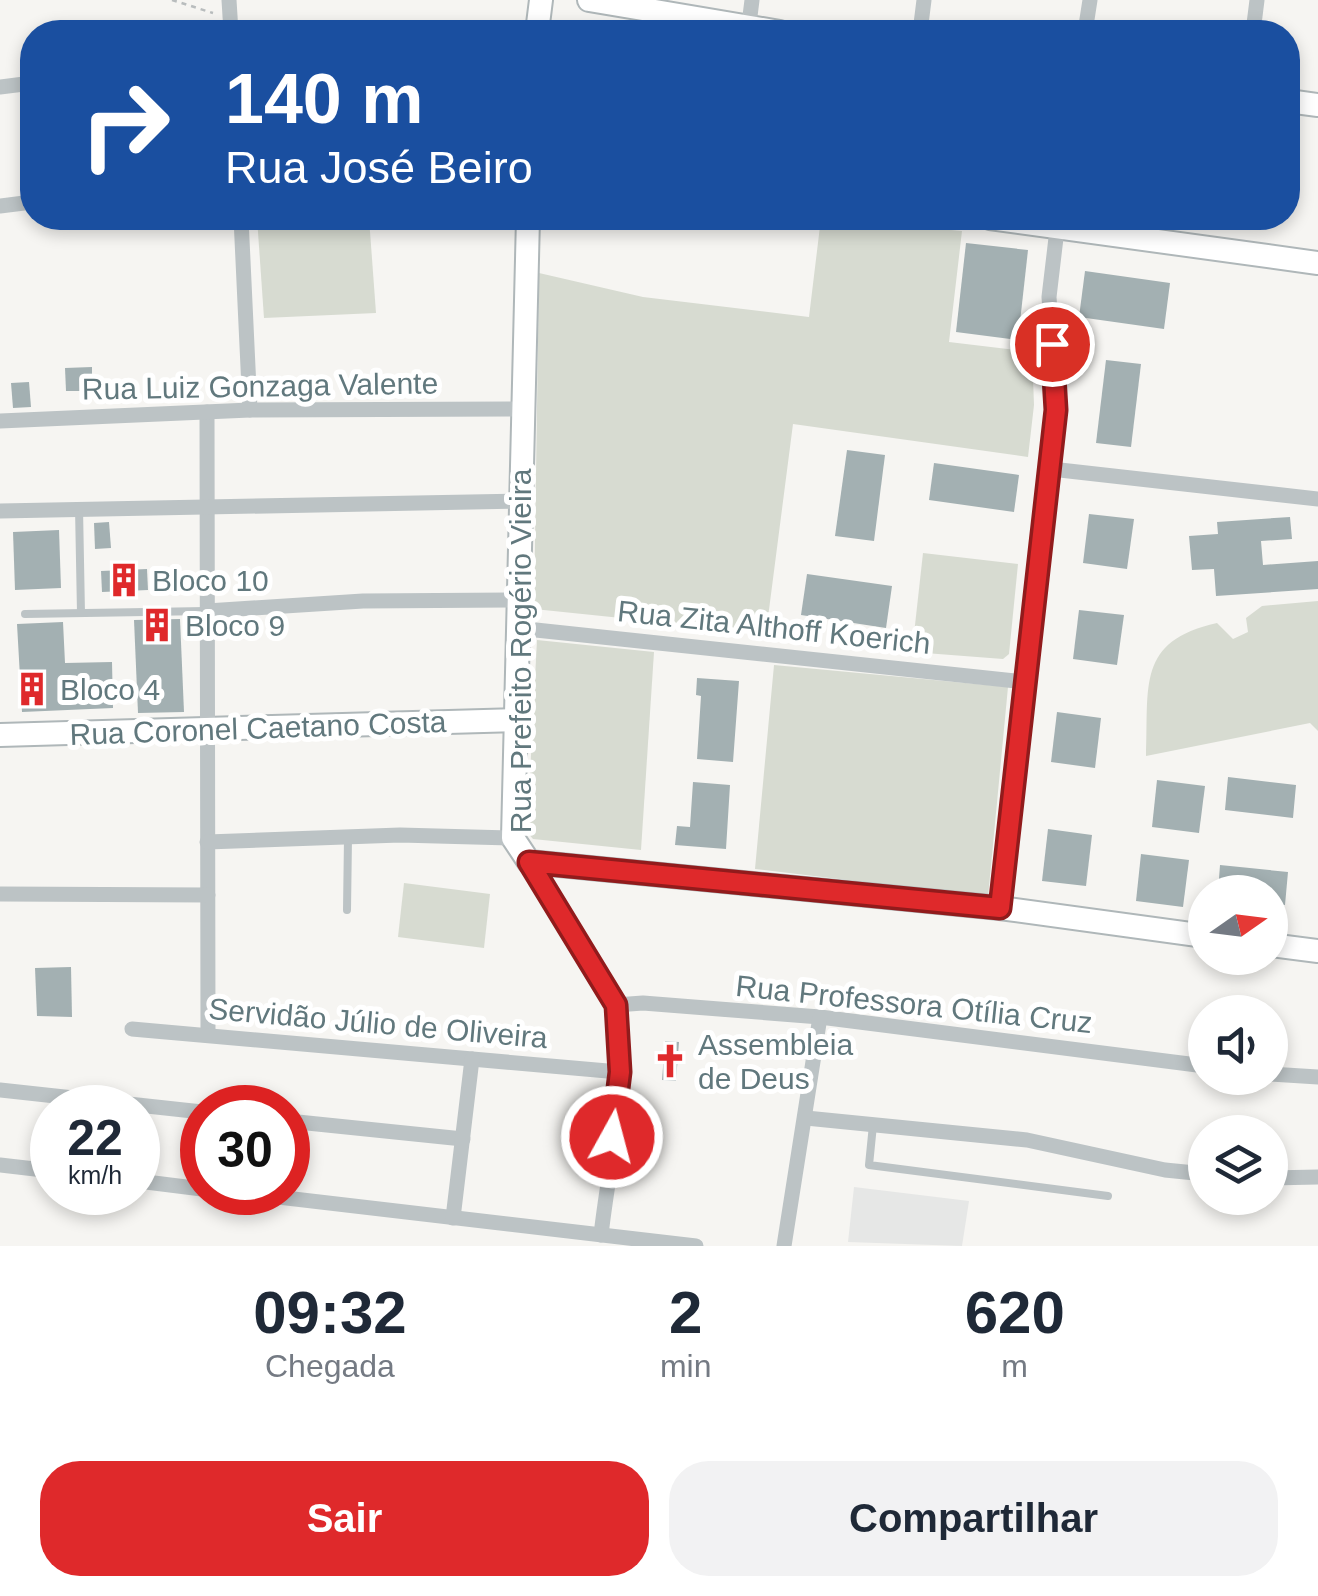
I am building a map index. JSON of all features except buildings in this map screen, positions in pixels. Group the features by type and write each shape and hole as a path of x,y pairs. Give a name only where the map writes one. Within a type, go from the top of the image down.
{"street":[{"path":"589,0 695,20"},
{"path":"242,230 250,410"},
{"name":"Rua Prefeito Rogério Vieira","path":"528,230 513,838 616,1005 620,1072 601,1235"},
{"path":"1000,908 1050,469 1056,388 1049,297 1057,230"},
{"path":"1109,230 1318,263"},
{"name":"Rua Luiz Gonzaga Valente","path":"0,421 250,410 522,408"},
{"path":"207,412 208,1036"},
{"path":"1050,469 1318,498"},
{"path":"0,511 521,501"},
{"path":"207,611 363,601 519,600"},
{"name":"Rua Zita Althoff Koerich","path":"517,628 1025,682"},
{"name":"Rua Coronel Caetano Costa","path":"0,736 516,720"},
{"path":"208,842 513,838"},
{"path":"529,862 1000,908 1188,934"},
{"path":"0,894 208,895"},
{"path":"1288,947 1318,950"},
{"name":"Rua Professora Otília Cruz","path":"616,1005 643,1003 820,1018 1188,1064"},
{"path":"784,1246 820,1018"},
{"name":"Servidão Júlio de Oliveira","path":"132,1029 620,1072"},
{"path":"453,1218 472,1059"},
{"path":"1288,1075 1318,1077"},
{"path":"0,1090 180,1110"},
{"path":"806,1118 1028,1140 1188,1172"},
{"path":"310,1122 462,1139"},
{"path":"0,1165 30,1168"},
{"path":"1288,1178 1318,1177"},
{"path":"310,1201 696,1246"}],"lane":[{"path":"79,508 82,613"},
{"path":"25,614 207,611"},
{"path":"347,910 348,838"},
{"path":"873,1126 869,1165 1108,1196"}],"path":[{"path":"172,0 216,20"}],"shaded area":[{"path":"258,230 370,230 376,313 264,318"},
{"path":"820,230 962,231 949,342 1032,352 1034,405 1028,457 793,424 766,633 534,609 539,273 643,297 809,317"},
{"path":"923,553 1018,564 1009,654 1003,659 912,652"},
{"path":"1318,601 1318,731 1310,723 1146,756 1152,670 1172,642 1217,623 1233,639 1248,632 1246,618 1262,606"},
{"path":"537,640 654,652 641,850 533,839 527,832"},
{"path":"774,665 1008,687 988,897 755,869"},
{"path":"404,883 490,894 484,948 398,937"},
{"path":"854,1187 969,1201 962,1246 848,1242"}],"place":[{"name":"Bloco 10","path":"124,580"},
{"name":"Bloco 9","path":"157,625"},
{"name":"Bloco 4","path":"32,689"},
{"name":"Assembleia de Deus","path":"670,1061"}],"route":[{"path":"612,1137 620,1072 616,1005 529,862 1000,908 1056,410 1052,344"}]}
